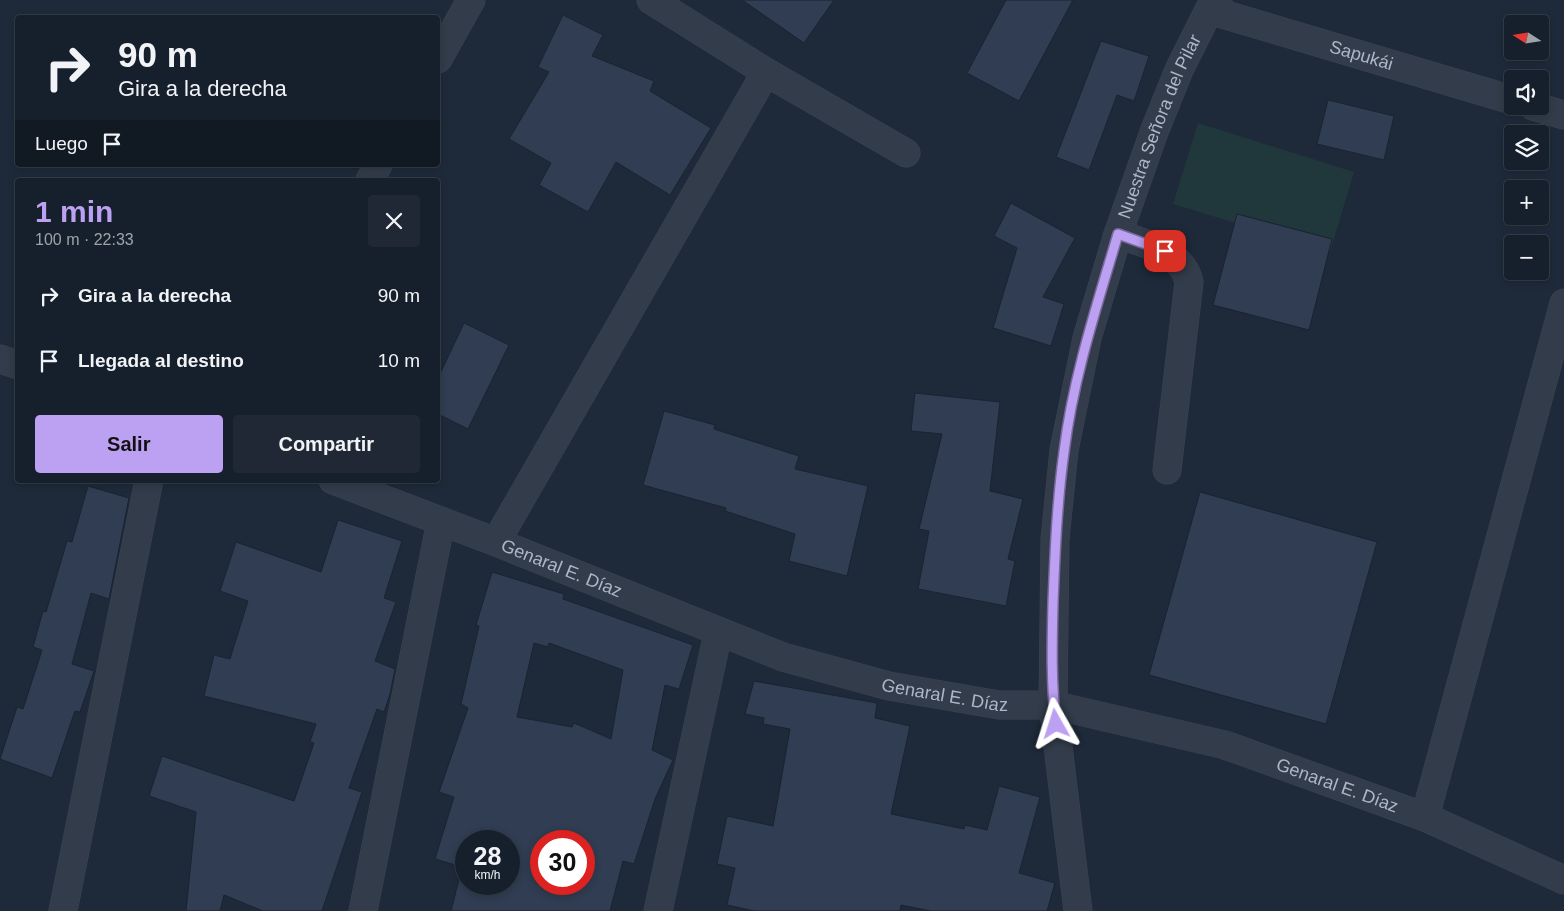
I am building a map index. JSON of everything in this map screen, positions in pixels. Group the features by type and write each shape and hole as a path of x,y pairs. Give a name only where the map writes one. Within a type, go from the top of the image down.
{"street":[{"path":"440,55 471,0"},
{"path":"651,0 766,72 906,153"},
{"name":"Sapukái","path":"1214,5 1504,97"},
{"name":"Nuestra Señora del Pilar","path":"1078,911 1053,705 1055,539 1064,450 1087,338 1118,234 1157,123 1179,70 1214,5"},
{"path":"496,542 766,72"},
{"path":"1549,111 1564,116"},
{"path":"1118,234 1165,251 1188,276 1189,282 1167,470"},
{"path":"1425,817 1564,303"},
{"path":"0,359 15,365"},
{"path":"64,911 148,483"},
{"name":"Genaral E. Díaz","path":"341,483 441,520 783,658 889,686 999,705 1053,705 1226,745 1425,817 1564,880"},
{"path":"363,911 441,520"},
{"path":"658,911 718,633"}],"green space":[{"path":"1198,123 1354,172 1330,252 1173,204"}],"building":[{"path":"742,0 834,0 804,43"},
{"path":"1006,0 1073,0 1019,101 967,73"},
{"path":"563,15 603,35 592,56 654,81 650,91 711,128 670,195 616,162 588,212 539,185 551,163 509,139 549,72 538,67"},
{"path":"1101,41 1149,56 1134,101 1117,95 1089,170 1056,157"},
{"path":"1328,100 1394,116 1384,160 1317,144"},
{"path":"1011,203 1075,238 1043,297 1064,304 1051,346 993,328 1017,248 994,236"},
{"path":"1237,214 1332,239 1309,330 1213,305"},
{"path":"464,323 509,345 468,429 440,415 440,374"},
{"path":"915,393 1000,402 990,491 1023,499 1008,559 1015,561 1006,606 918,589 929,531 919,529 942,434 911,431"},
{"path":"664,411 715,425 714,429 799,456 795,469 868,486 847,576 789,561 795,534 725,511 726,508 643,485"},
{"path":"88,486 129,498 109,599 91,593 72,664 94,671 80,712 75,711 52,778 0,759 17,707 23,709 42,650 33,647 43,611 46,612 67,541 72,542"},
{"path":"1200,492 1377,542 1326,724 1149,675"},
{"path":"338,520 402,541 384,598 396,602 375,661 395,669 390,694 384,712 377,709 349,788 362,792 322,911 263,911 224,895 220,911 186,911 196,812 149,796 162,756 294,801 314,743 310,742 316,724 204,696 214,655 230,659 248,601 220,591 236,542 321,572"},
{"path":"492,572 564,594 563,599 693,645 679,689 665,685 652,750 673,760 655,799 634,864 623,861 610,911 451,911 455,895 520,895 520,830 455,830 455,865 435,859 454,797 439,792 468,708 461,704 479,626 476,625","holes":["534,643 548,647 549,643 623,670 611,739 574,723 572,727 517,717"]},
{"path":"754,681 877,703 875,718 910,726 891,814 964,829 965,825 987,830 999,786 1040,797 1019,873 1055,883 1047,911 931,911 901,905 900,911 754,911 727,905 735,868 717,864 727,816 773,826 790,729 763,724 764,718 745,714"}],"route":[{"path":"1056,724 1053,705 1055,539 1064,450 1087,338 1118,234 1165,251"}]}
